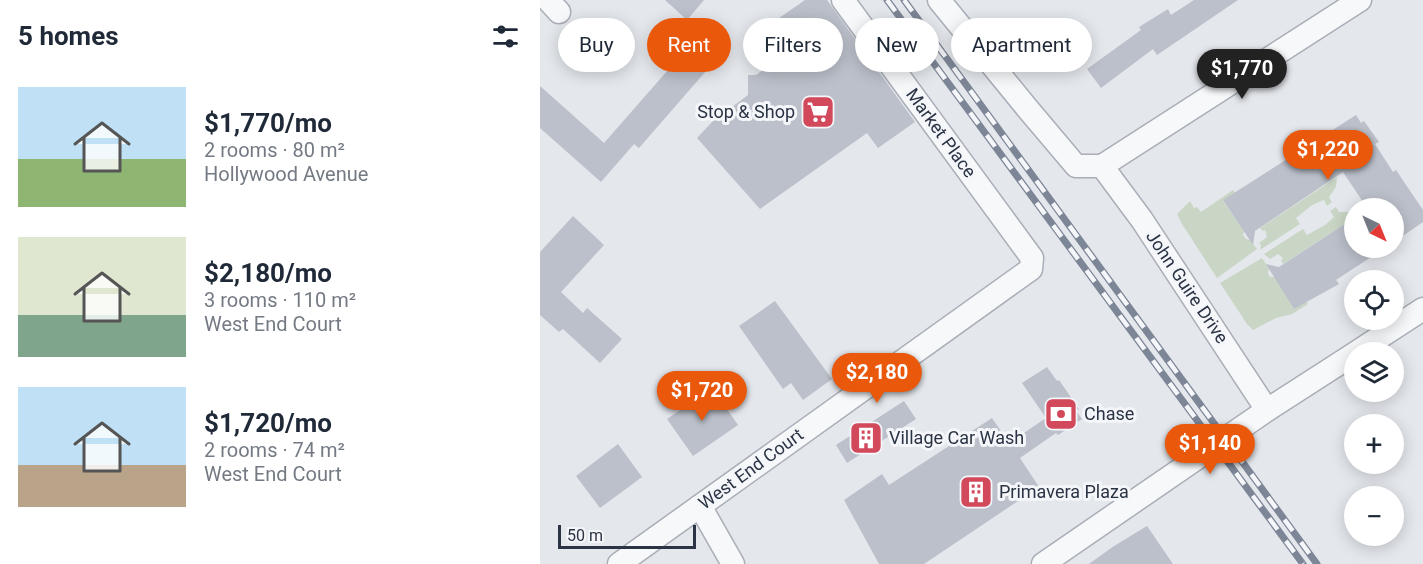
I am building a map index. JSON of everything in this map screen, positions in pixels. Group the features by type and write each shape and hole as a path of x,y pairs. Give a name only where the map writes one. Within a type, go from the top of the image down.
{"street":[{"name":"Market Place","path":"843,0 1032,258 1031,269"},
{"path":"939,0 1076,166 1102,166 1360,0"},
{"name":"John Guire Drive","path":"1102,166 1148,229 1267,410"},
{"name":"West End Court","path":"619,564 1031,269"},
{"path":"1373,342 1423,309"},
{"path":"1043,564 1267,410 1344,361"},
{"path":"700,506 733,564"}],"green space":[{"path":"1337,177 1336,187 1329,197 1332,202 1327,206 1324,200 1312,205 1296,218 1300,224 1260,250 1259,243 1267,237 1265,230 1260,228"},
{"path":"1233,190 1235,193 1223,201 1244,231 1243,235 1257,249 1217,278 1177,214 1190,201 1194,208 1197,207 1201,212"},
{"path":"1336,207 1339,212 1344,212 1344,224 1283,264 1281,261 1283,258 1278,254 1270,259 1264,254 1303,229 1307,235 1325,225 1334,217 1330,211"},
{"path":"1262,258 1269,268 1270,277 1275,277 1294,309 1306,301 1308,304 1292,314 1276,318 1253,330 1220,283"}],"building":[{"path":"665,0 704,0 689,18 685,18"},
{"name":"Stop & Shop","path":"805,0 827,0 840,18 779,18"},
{"path":"1194,0 1238,0 1157,55 1153,49 1101,88 1089,72 1092,72 1092,65 1141,30 1139,27 1168,9 1171,15"},
{"name":"Stop & Shop","path":"843,22 855,39 855,72 879,72 915,122 878,148 867,133 760,209 697,138 712,122 748,95 748,75 756,75 760,72 843,72"},
{"path":"666,72 705,72 639,148 634,144 601,182 540,128 540,86 604,143"},
{"path":"1356,115 1361,123 1364,121 1379,142 1375,144 1393,172 1396,170 1423,210 1423,222 1404,235 1404,198 1360,198 1343,172 1255,231 1253,245 1223,200"},
{"path":"573,216 604,245 561,292 583,313 587,308 622,339 600,363 563,329 559,332 540,315 540,252"},
{"path":"1344,225 1344,258 1370,258 1351,270 1344,270 1344,275 1336,280 1339,284 1294,309 1266,264 1279,267"},
{"path":"775,301 832,379 803,400 791,383 783,389 739,326"},
{"name":"Primavera Plaza","path":"1047,367 1079,409 1076,411 1082,419 1058,435 1056,433 1020,458 1039,487 924,564 879,564 844,500 882,474 889,485 992,418 1009,443 1046,418 1022,383"},
{"path":"712,388 738,425 693,456 667,419"},
{"name":"Village Car Wash","path":"904,401 916,419 847,463 836,445"},
{"path":"618,444 642,477 600,508 576,476"},
{"path":"1147,526 1173,564 1089,564 1114,546"}],"railway":[{"path":"887,0 1303,564"},
{"path":"904,0 1317,564"}],"place":[{"name":"Stop & Shop","path":"818,112"},
{"name":"Chase","path":"1061,414"},
{"name":"Village Car Wash","path":"866,438"},
{"name":"Primavera Plaza","path":"976,492"}]}
